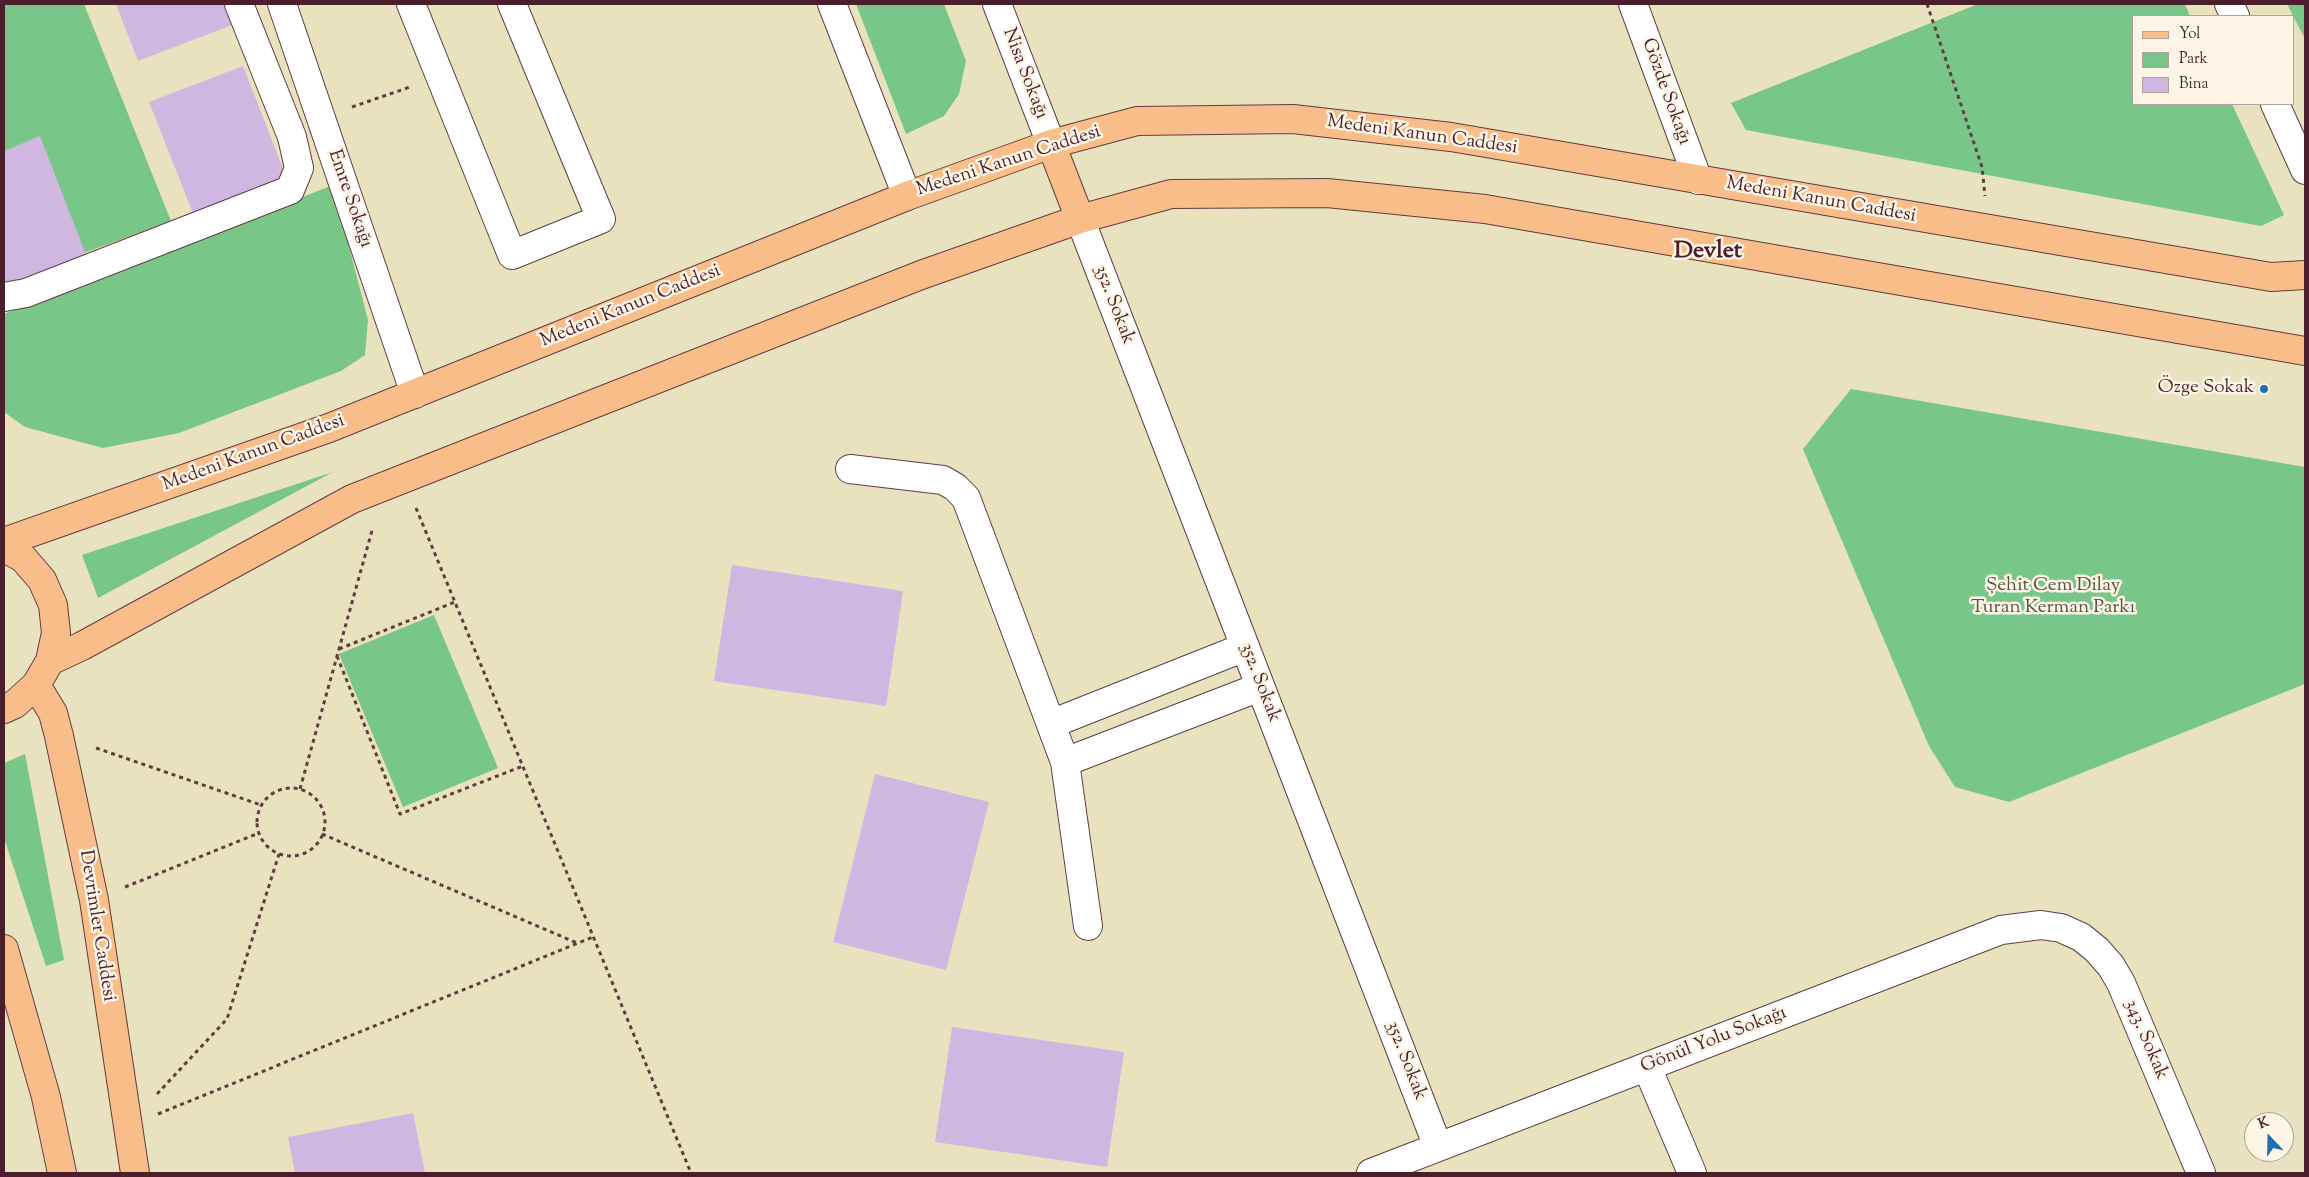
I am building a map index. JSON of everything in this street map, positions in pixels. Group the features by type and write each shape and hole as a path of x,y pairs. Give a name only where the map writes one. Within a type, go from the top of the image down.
{"main road":[{"name":"Medeni Kanun Caddesi","path":"4,542 329,428 907,196 1051,144 1137,121 1293,119 1451,137 2271,277 2305,276"},
{"path":"1051,144 1080,219"},
{"path":"50,661 82,646 352,499 921,275 1080,219 1171,194 1327,193 1495,211 2305,351"},
{"path":"2271,277 2305,262"},
{"path":"4,548 23,558 42,580 53,605 56,633 50,661 36,685 15,704 4,709"},
{"name":"Devrimler Caddesi","path":"36,685 53,713 60,736 94,900 135,1173"},
{"path":"4,949 46,1097 62,1173"}],"street":[{"path":"4,297 26,293 290,190 299,168 292,136 239,4"},
{"name":"Emre Sokağı","path":"282,4 415,394"},
{"path":"411,4 512,255 601,219 512,4"},
{"path":"832,4 907,196"},
{"name":"Nisa Sokağı","path":"997,4 1051,144"},
{"name":"Gözde Sokağı","path":"1633,4 1698,180"},
{"path":"2275,105 2305,170"},
{"name":"352. Sokak","path":"1080,219 1438,1147"},
{"path":"850,470 943,480 955,487 966,498 1065,762 1088,926"},
{"path":"1051,724 1245,647"},
{"path":"1065,762 1260,687"},
{"name":"Gönül Yolu Sokağı","path":"1371,1173 2001,930 2041,925 2061,928"},
{"name":"343. Sokak","path":"2061,928 2081,938 2097,950 2111,966 2125,992 2201,1173"},
{"path":"1646,1067 1692,1173"}],"path":[{"path":"1927,4 1982,167 1988,229"},
{"path":"321,118 440,76"},
{"path":"394,483 455,602 691,1173"},
{"path":"300,788 338,649 394,483"},
{"path":"338,649 455,602"},
{"path":"336,656 400,814 523,766"},
{"path":"60,736 261,805"},
{"path":"300,788 318,800 323,809 325,820 322,834 312,849 303,854 291,856 279,854 269,848 259,833 257,817 261,805 268,796 278,790 300,788"},
{"path":"94,900 259,833"},
{"path":"322,834 578,944"},
{"path":"128,1126 227,1019 279,854"},
{"path":"128,1126 593,937"}],"green space":[{"path":"4,4 84,4 171,221 62,261 4,150"},
{"path":"856,4 944,4 966,61 959,94 944,116 906,134"},
{"path":"1978,4 2185,4 2190,15 2132,15 2132,105 2232,105 2284,215 2261,226 1746,130 1731,103"},
{"path":"2287,4 2305,4 2305,39 2294,15"},
{"path":"333,185 368,320 365,355 341,371 179,433 103,448 25,427 4,412 4,314"},
{"name":"Şehit Cem Dilay Turan Kerman Parkı","path":"1851,389 2305,467 2305,684 2009,802 1955,787 1929,746 1803,449"},
{"path":"333,472 98,598 82,555"},
{"path":"434,615 498,768 403,807 339,654"},
{"path":"25,754 64,960 46,966 4,838 4,763"}],"building":[{"path":"116,4 224,4 232,25 138,61"},
{"path":"243,66 289,184 196,221 149,102"},
{"path":"40,136 86,255 4,287 4,151"},
{"path":"732,565 903,591 886,706 714,681"},
{"path":"875,774 989,802 946,970 833,942"},
{"path":"952,1027 1124,1052 1107,1167 935,1142"},
{"path":"413,1113 425,1173 295,1173 288,1137"}],"place":[{"name":"Özge Sokak","path":"2264,389"}],"district":[{"name":"Devlet","path":"1708,253"}]}
